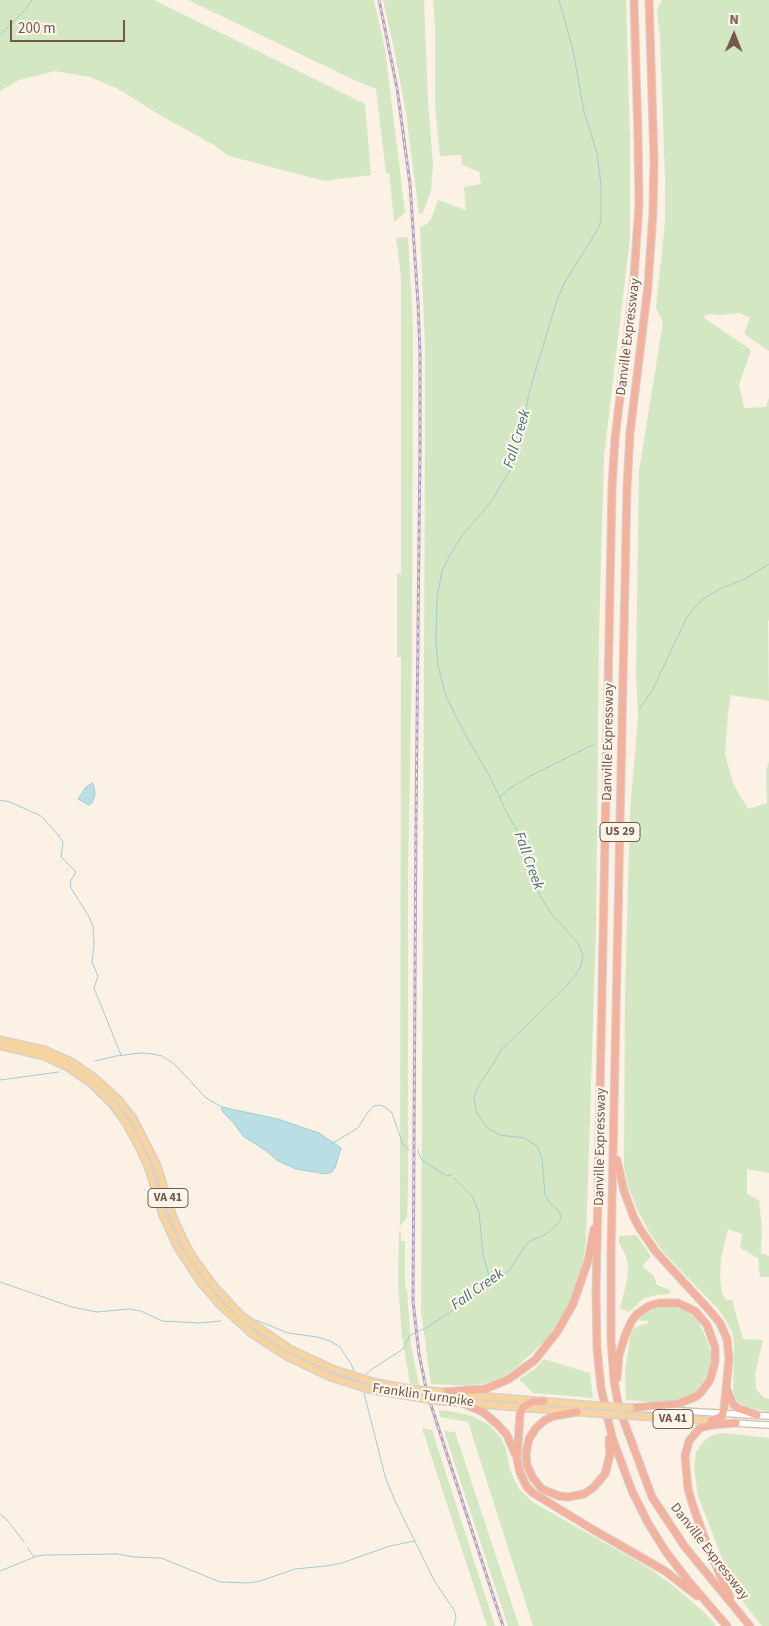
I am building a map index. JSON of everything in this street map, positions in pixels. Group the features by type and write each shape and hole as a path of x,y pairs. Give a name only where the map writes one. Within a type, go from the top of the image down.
{"highway":[{"name":"Danville Expressway","path":"634,0 639,204 634,278 617,417 612,479 598,1196 597,1348 601,1388 608,1423 624,1472 651,1529 676,1566 728,1626"},
{"name":"Danville Expressway","path":"649,0 654,160 653,212 648,286 628,459 610,1267 611,1339 614,1381 619,1408 644,1477 660,1510 685,1546 750,1626"},
{"path":"614,1131 620,1177 634,1218 656,1252 711,1312 724,1330 729,1349 724,1413 711,1421"},
{"path":"441,1392 472,1391 497,1385 522,1371 546,1347 566,1318 582,1281 588,1261 598,1196"},
{"path":"619,1408 618,1368 625,1336 631,1322 643,1310 659,1303 678,1304 695,1311 707,1325 715,1347 714,1368 707,1386 697,1396 678,1404 631,1408"},
{"path":"726,1388 737,1408 757,1415"},
{"path":"517,1459 519,1424 523,1407 532,1402 544,1401"},
{"path":"460,1402 484,1412 507,1435 517,1459 523,1481 533,1493 665,1571 694,1593 720,1617"},
{"path":"577,1412 554,1416 545,1420 536,1428 529,1439 526,1453 529,1472 537,1483 550,1493 559,1496 575,1497 584,1494 600,1482 609,1464 608,1423"},
{"path":"736,1423 700,1428 689,1441 685,1456 688,1489 693,1506 709,1550 737,1610"}],"main road":[{"name":"Franklin Turnpike","path":"0,1040 45,1050 72,1062 84,1069 113,1094 133,1118 158,1165 174,1217 194,1259 214,1286 242,1316 290,1349 333,1369 373,1382 411,1389 588,1405 769,1416"},
{"name":"Franklin Turnpike","path":"0,1046 44,1056 69,1068 92,1084 113,1105 135,1139 149,1169 163,1216 174,1240 199,1280 220,1305 251,1333 286,1356 330,1377 371,1390 440,1401 769,1425"}],"green space":[{"path":"0,0 154,0 365,104 371,175 324,181 229,156 214,145 118,89 90,77 55,71 19,80 0,91"},
{"path":"188,0 374,0 385,49 405,212 396,221 394,221 389,173 386,173 376,89"},
{"path":"383,0 424,0 428,102 433,165 431,190 423,213 419,214 406,114"},
{"path":"433,0 626,0 630,142 630,238 604,456 599,634 596,930 586,1241 581,1274 566,1309 546,1340 516,1368 504,1376 487,1383 469,1386 431,1384 421,1311 425,346 420,227 427,224 432,217 438,200 466,210 464,187 481,184 479,172 462,165 461,155 440,156 435,105 435,25"},
{"path":"662,0 769,0 769,351 744,334 750,318 740,313 709,314 703,317 751,350 739,385 744,408 766,407 769,398 769,701 731,695 725,755 734,785 748,809 767,803 766,771 769,761 769,1173 747,1169 747,1194 759,1200 762,1229 761,1253 769,1256 769,1277 760,1277 758,1258 740,1248 742,1234 728,1229 721,1259 720,1279 722,1293 726,1300 732,1300 743,1339 763,1340 755,1374 756,1389 763,1397 769,1399 769,1412 746,1407 737,1401 733,1391 733,1334 719,1310 664,1253 649,1232 628,1186 624,1166 625,999 630,810 638,719 636,671 639,471 663,323 656,308 665,222 660,36 657,11"},
{"path":"408,237 413,329 412,656 408,872 408,1185 407,1218 400,1226 401,657 397,657 397,574 401,574 401,277 396,238"},
{"path":"399,1230 401,1241 405,1241 405,1287 407,1290 411,1345 419,1385 410,1384 402,1336 398,1282"},
{"path":"636,1235 651,1256 642,1266 654,1276 657,1285 670,1290 670,1294 644,1298 629,1312 620,1308 627,1280 628,1265 626,1256 619,1243 619,1236"},
{"path":"664,1306 686,1311 697,1319 708,1343 711,1355 708,1372 699,1389 682,1399 659,1403 626,1400 625,1370 631,1333 635,1328 646,1325 649,1321 638,1319 644,1314"},
{"path":"544,1359 590,1373 593,1398 533,1393 519,1379 535,1369"},
{"path":"439,1410 472,1416 489,1425 501,1438 506,1449 510,1470 519,1489 534,1503 649,1568 675,1587 706,1614 716,1626 533,1626 468,1422 440,1417"},
{"path":"422,1428 432,1430 495,1626 487,1626"},
{"path":"444,1431 455,1432 519,1626 508,1626"},
{"path":"723,1433 769,1438 769,1626 762,1626 742,1601 731,1581 698,1496 694,1468 696,1452 703,1442 712,1435"}],"water":[{"path":"92,783 95,795 92,803 89,805 78,799 86,787"},
{"path":"222,1107 278,1119 319,1133 341,1148 335,1168 332,1172 326,1174 296,1169 278,1161 243,1136 222,1111"}],"waterway":[{"path":"0,35 25,10 32,0"},
{"name":"Fall Creek","path":"364,1376 403,1349 410,1335 428,1327 503,1276 530,1241 546,1234 561,1219 561,1215 545,1195 542,1158 537,1146 524,1138 500,1135 487,1128 476,1111 474,1096 503,1048 576,975 581,966 583,955 578,943 550,912 538,892 531,876 522,840 446,696 438,666 436,642 437,598 442,571 461,537 491,502 510,470 519,442 530,389 557,300 565,282 598,229 601,220 601,185 597,153 584,112 573,50 559,0"},
{"path":"639,710 652,691 686,619 694,608 702,600 720,589 745,579 769,564"},
{"path":"500,797 530,776 594,744"},
{"path":"0,800 10,802 41,816 63,842 61,857 76,872 70,882 71,888 93,926 94,945 92,962 98,976 94,988 121,1055"},
{"path":"95,1061 141,1053 162,1056 173,1063 206,1098 222,1107"},
{"path":"0,1080 59,1072"},
{"path":"333,1143 358,1128 368,1112 374,1106 380,1105 392,1113 403,1145 409,1150"},
{"path":"418,1150 421,1159 446,1176 451,1175"},
{"path":"454,1178 472,1196 479,1212 483,1255 491,1283"},
{"path":"0,1282 72,1307 97,1312 129,1309 141,1311 162,1321 199,1323 221,1321"},
{"path":"256,1320 288,1333 330,1341 340,1347 355,1373"},
{"name":"Fall Creek","path":"363,1389 385,1476 395,1501 435,1582 454,1610 456,1617 454,1626"},
{"path":"0,1514 8,1521 24,1542"},
{"path":"0,1571 37,1556 117,1554 161,1558 220,1582 249,1583 295,1569 342,1563 390,1546 415,1541"},
{"path":"27,1547 34,1557"}],"railway":[{"path":"379,0 397,88 410,184 420,354 413,1301 419,1354 427,1393 503,1626"}]}
